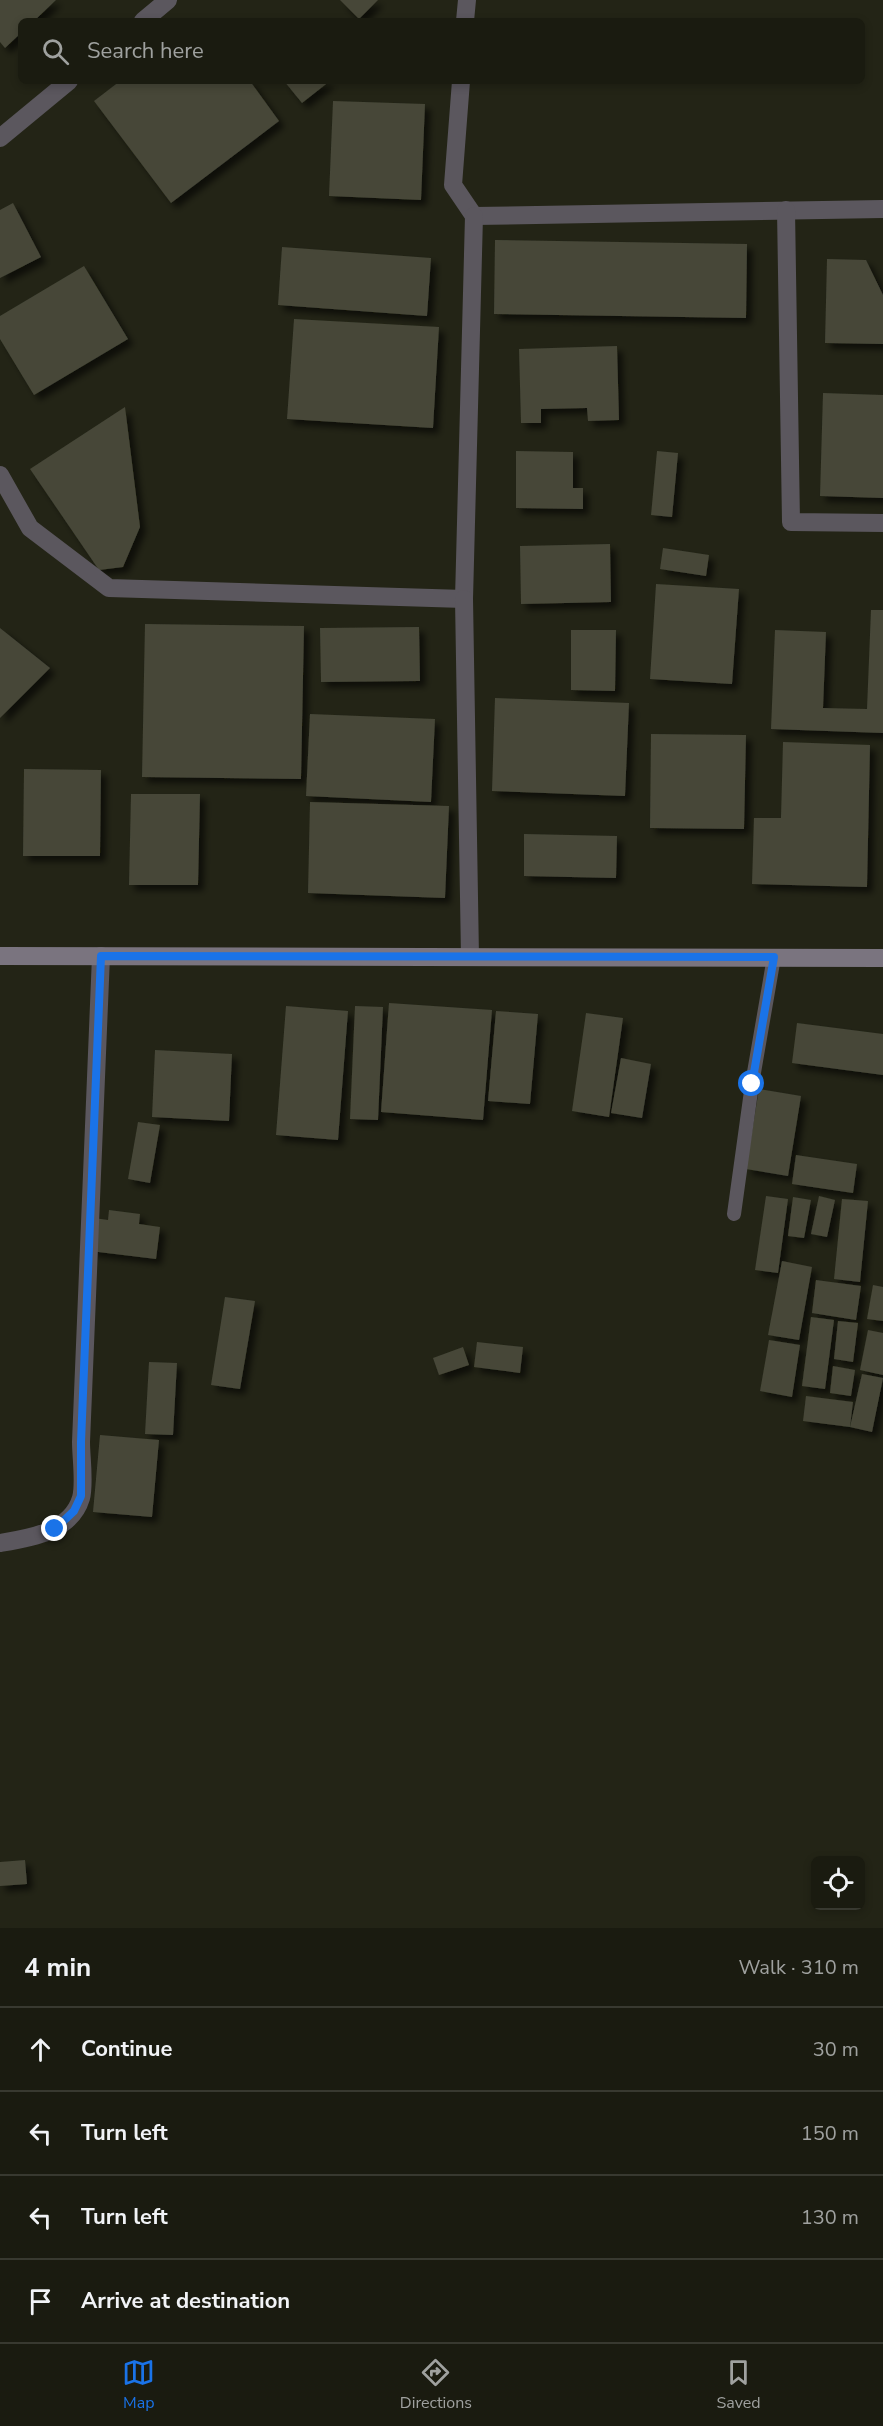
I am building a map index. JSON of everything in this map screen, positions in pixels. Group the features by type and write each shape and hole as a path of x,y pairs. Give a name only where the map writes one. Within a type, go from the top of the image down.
{"street":[{"path":"147,18 168,0"},
{"path":"465,18 467,0"},
{"path":"0,138 65,84"},
{"path":"461,84 453,185 474,216 464,599 470,957"},
{"path":"474,216 883,208"},
{"path":"786,210 790,522 883,523"},
{"path":"0,475 30,528 110,588 464,599"},
{"path":"0,956 883,958"},
{"path":"0,1542 32,1538 55,1529 74,1511 81,1496 81,1442 101,956"}],"lane":[{"path":"734,1214 752,1084 774,957"}],"building":[{"path":"0,0 56,0 37,18 18,18 18,36 5,48 0,42"},
{"path":"340,0 378,0 360,18"},
{"path":"116,84 252,84 279,121 171,203 94,101"},
{"path":"286,84 326,84 302,103"},
{"path":"333,101 425,104 421,200 329,196"},
{"path":"13,203 41,257 0,278 0,210"},
{"path":"495,240 747,244 746,318 494,314"},
{"path":"282,247 431,258 427,316 278,305"},
{"path":"827,259 866,260 883,295 883,344 825,343"},
{"path":"84,266 128,339 34,395 0,339 0,316"},
{"path":"294,319 439,327 433,428 287,419"},
{"path":"617,346 619,420 588,421 587,408 541,409 541,423 521,423 519,349"},
{"path":"823,393 883,395 883,498 820,496"},
{"path":"125,407 140,527 123,567 99,570 30,469"},
{"path":"516,451 573,452 573,488 583,488 583,509 516,508"},
{"path":"657,451 678,453 672,517 651,515"},
{"path":"610,544 611,602 521,604 520,546"},
{"path":"663,548 709,555 706,576 660,569"},
{"path":"656,584 739,589 732,684 650,679"},
{"path":"871,610 883,610 883,733 771,729 775,630 826,632 823,708 867,709"},
{"path":"145,624 304,626 301,779 142,777"},
{"path":"419,627 420,681 321,682 320,628"},
{"path":"0,628 50,668 0,718"},
{"path":"571,630 616,630 615,691 571,690"},
{"path":"495,698 629,703 625,796 492,791"},
{"path":"310,714 435,719 431,802 306,796"},
{"path":"651,734 746,735 744,829 650,828"},
{"path":"783,742 870,745 867,887 752,884 754,818 781,818"},
{"path":"24,769 101,770 100,856 23,856"},
{"path":"131,794 200,794 198,885 129,885"},
{"path":"310,802 449,806 445,898 308,893"},
{"path":"524,834 617,836 616,878 524,876"},
{"path":"389,1003 492,1010 483,1120 381,1112"},
{"path":"286,1006 348,1011 338,1140 276,1135"},
{"path":"355,1006 383,1007 378,1120 350,1119"},
{"path":"496,1011 538,1014 530,1104 488,1101"},
{"path":"586,1013 623,1018 609,1117 572,1111"},
{"path":"797,1023 883,1034 883,1075 792,1063"},
{"path":"155,1050 232,1054 229,1121 152,1117"},
{"path":"621,1058 651,1064 642,1118 611,1113"},
{"path":"759,1089 801,1096 788,1176 746,1169"},
{"path":"138,1122 160,1125 150,1183 128,1179"},
{"path":"796,1155 857,1164 853,1193 792,1184"},
{"path":"766,1196 788,1199 778,1273 755,1270"},
{"path":"819,1196 835,1200 827,1237 811,1234"},
{"path":"793,1197 811,1200 804,1238 788,1236"},
{"path":"842,1199 868,1201 860,1282 834,1279"},
{"path":"109,1210 140,1214 139,1224 160,1227 156,1259 90,1251 94,1218 108,1220"},
{"path":"782,1261 812,1267 799,1340 768,1335"},
{"path":"816,1280 861,1286 856,1320 812,1313"},
{"path":"873,1285 883,1287 883,1321 867,1319"},
{"path":"225,1297 255,1301 240,1389 211,1385"},
{"path":"811,1317 834,1320 825,1389 802,1386"},
{"path":"838,1321 858,1323 853,1362 834,1359"},
{"path":"868,1330 883,1333 883,1375 860,1370"},
{"path":"769,1340 800,1345 792,1397 760,1391"},
{"path":"477,1342 523,1347 520,1373 474,1367"},
{"path":"463,1347 469,1365 439,1375 433,1358"},
{"path":"149,1362 177,1363 173,1435 145,1434"},
{"path":"833,1366 855,1370 851,1396 830,1393"},
{"path":"862,1374 883,1378 872,1432 850,1427"},
{"path":"806,1396 853,1402 850,1427 803,1421"},
{"path":"100,1435 159,1440 152,1517 93,1512"},
{"path":"25,1860 27,1884 0,1886 0,1862"}],"route":[{"path":"55,1529 74,1511 81,1496 81,1442 101,956 774,957 752,1084"}]}
